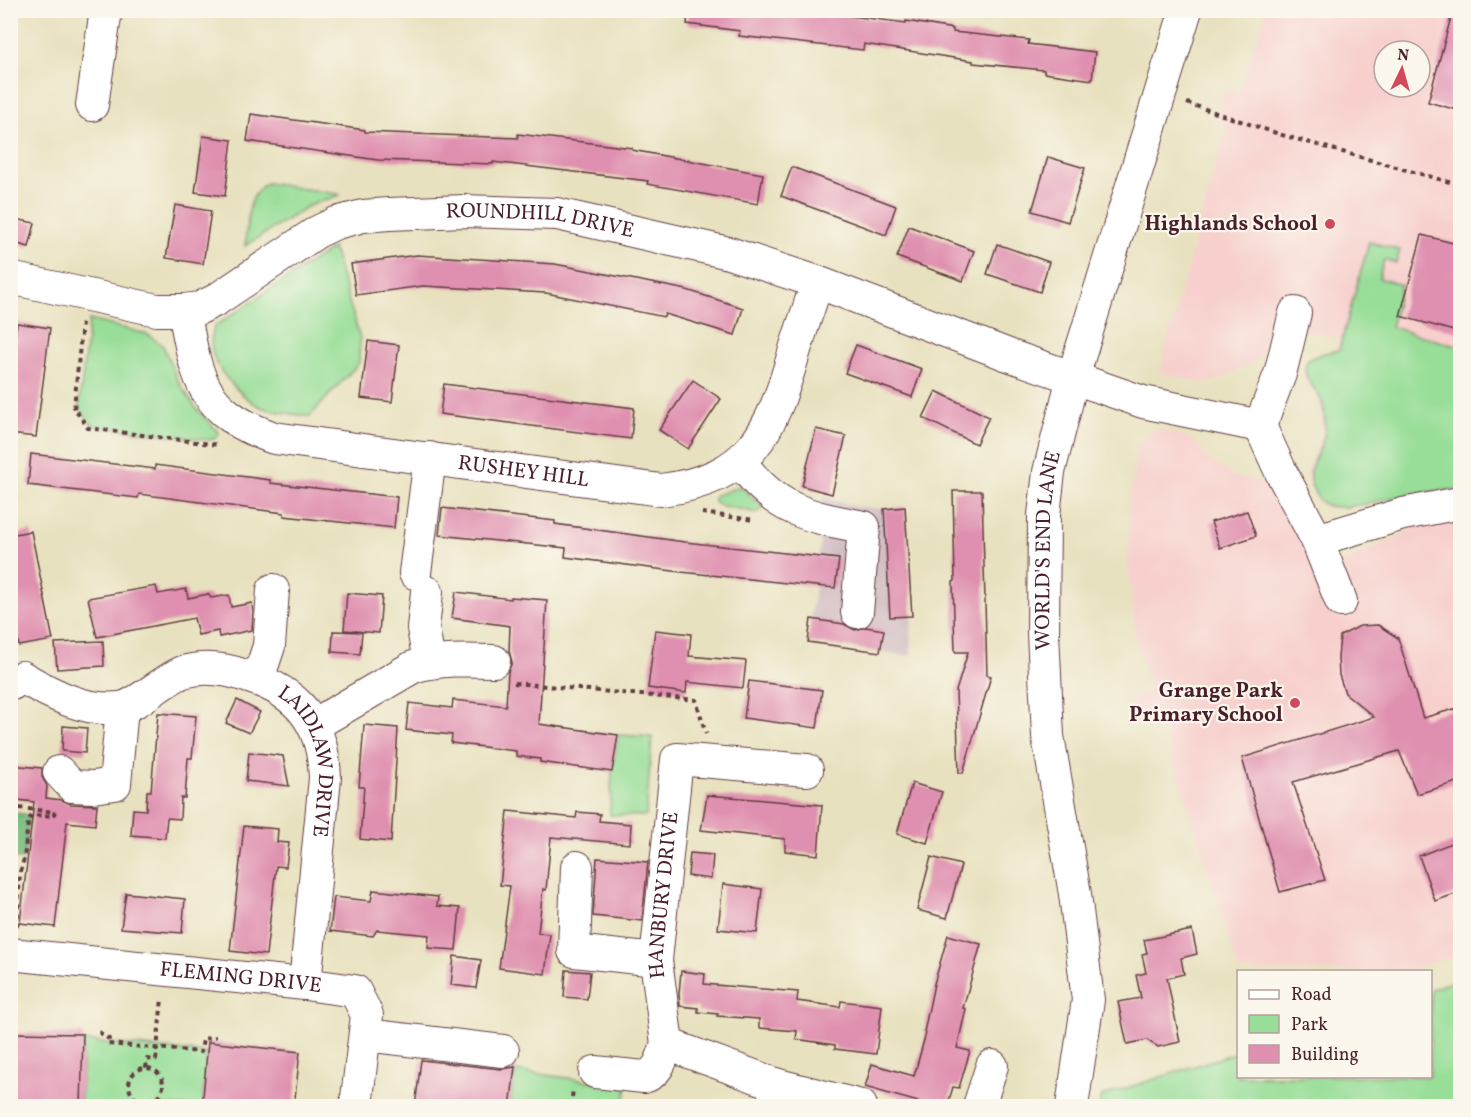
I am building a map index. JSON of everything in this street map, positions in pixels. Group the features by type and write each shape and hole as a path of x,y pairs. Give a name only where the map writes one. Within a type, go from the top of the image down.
{"street":[{"path":"92,105 106,10"},
{"name":"WORLD'S END LANE","path":"1072,1107 1088,1000 1078,911 1048,736 1042,633 1046,494 1058,432 1073,378 1160,95 1180,12"},
{"name":"ROUNDHILL DRIVE","path":"10,278 157,310 184,310 200,308 216,300 317,232 336,223 363,216 464,211 557,214 729,253 817,282 1143,402 1260,426"},
{"name":"RUSHEY HILL","path":"184,310 194,364 204,389 220,407 249,429 274,438 661,490 708,480 740,461 757,444 775,414 817,282"},
{"path":"1295,313 1280,374 1260,426 1317,540 1341,601"},
{"path":"429,662 423,628 421,582 430,458"},
{"path":"740,461 761,488 786,506 810,516 864,527 857,612"},
{"path":"1317,540 1403,514 1461,503"},
{"path":"258,679 269,646 273,590"},
{"path":"314,725 413,667 429,662 494,661"},
{"name":"LAIDLAW DRIVE","path":"122,708 182,672 204,669 226,670 258,679 282,690 292,697 314,725 322,749 325,778 305,984"},
{"path":"15,672 41,688 73,703 122,708 116,784 93,787 66,779"},
{"name":"HANBURY DRIVE","path":"667,1044 656,960 677,759 807,770"},
{"path":"577,867 574,951 656,960"},
{"name":"FLEMING DRIVE","path":"14,942 165,971 305,984 354,991 367,1015 356,1107"},
{"path":"365,1035 503,1051"},
{"path":"595,1072 649,1076 660,1064 667,1044 775,1096 861,1107"},
{"path":"979,1107 992,1066"}],"path":[{"path":"1160,95 1292,138 1461,186"},
{"path":"85,295 74,408 88,428 212,445 225,442 240,424"},
{"path":"681,487 692,505 700,512 717,516 765,522 777,519 786,506"},
{"path":"494,661 503,682 696,700 706,733 703,763"},
{"path":"14,942 20,872 24,860 28,822 32,815 54,816 56,797 66,779"},
{"path":"10,807 54,812"},
{"path":"146,1068 147,1059 156,1060 165,971"},
{"path":"99,1032 109,1040 108,1044 201,1052 204,1039 216,1037"},
{"path":"141,1068 146,1068 157,1072 163,1087 158,1097 148,1102 137,1100 130,1092 129,1086 132,1075 141,1068"}],"shaded area":[{"path":"1266,11 1460,11 1460,954 1408,970 1239,970 1158,709 1133,715 1129,698 1151,690 1136,640 1128,563 1129,498 1139,445 1157,428 1192,439 1210,460 1233,476 1271,484 1304,544 1314,571 1347,561 1412,530 1405,502 1400,500 1330,509 1320,505 1306,476 1310,462 1323,437 1321,409 1316,395 1306,382 1303,371 1305,361 1337,349 1340,338 1270,325 1260,358 1223,378 1211,382 1197,382 1159,372 1227,124 1217,120 1225,90 1238,94"},
{"path":"824,497 852,506 884,509 905,507 912,616 911,656 808,642 821,536 820,509"}],"green space":[{"path":"268,183 340,195 310,205 245,246 251,202 255,194"},
{"path":"1369,242 1400,250 1396,263 1384,260 1379,278 1401,285 1391,327 1460,347 1460,489 1401,496 1348,507 1328,506 1320,501 1310,482 1311,467 1324,437 1325,417 1321,400 1308,379 1305,369 1311,358 1339,350"},
{"path":"333,248 360,338 359,363 310,416 278,412 259,406 240,392 217,364 212,346 215,326"},
{"path":"89,320 147,334 163,346 179,383 196,408 219,433 216,438 209,440 91,424 79,407"},
{"path":"741,487 763,508 757,513 719,505 714,501 714,496"},
{"path":"618,735 652,737 646,816 610,815 612,772"},
{"path":"11,812 29,815 24,859 11,858"},
{"path":"1460,979 1460,1106 1099,1106 1102,1096 1237,1052 1237,1078 1432,1078 1432,989"},
{"path":"83,1041 207,1053 202,1106 81,1106"},
{"path":"515,1071 627,1086 624,1106 510,1106"}],"building":[{"path":"688,10 772,10 818,17 819,12 906,23 906,21 953,29 953,32 1029,40 1028,44 1095,52 1092,80 1044,73 1044,70 973,63 973,61 864,44 863,50 739,36 740,31 687,24"},
{"path":"1453,10 1461,10 1461,111 1428,102 1429,99 1432,99 1432,87"},
{"path":"251,114 365,130 365,132 518,138 518,134 632,148 632,150 763,174 758,204 647,184 648,181 493,162 493,164 378,160 247,141"},
{"path":"203,136 232,140 225,196 195,192"},
{"path":"1048,157 1085,168 1068,222 1032,211"},
{"path":"792,167 896,206 886,235 781,196"},
{"path":"175,205 211,211 203,264 166,258"},
{"path":"10,218 35,223 29,247 10,242"},
{"path":"909,226 974,251 963,281 897,257"},
{"path":"1422,235 1461,245 1461,333 1400,316"},
{"path":"997,244 1049,262 1040,292 987,274"},
{"path":"417,255 555,264 687,290 743,308 735,335 665,314 664,317 546,293 423,286 356,295 351,264"},
{"path":"17,323 50,328 36,437 10,434 10,378"},
{"path":"368,341 399,345 392,402 361,398"},
{"path":"856,345 922,369 912,397 845,373"},
{"path":"693,380 721,399 688,449 659,430"},
{"path":"444,384 634,408 631,439 440,414"},
{"path":"936,391 989,417 976,444 923,418"},
{"path":"816,429 846,436 832,494 802,486"},
{"path":"31,454 155,469 155,465 270,480 270,483 397,497 394,528 284,516 284,513 139,494 138,498 28,485"},
{"path":"953,491 982,491 987,675 991,676 963,773 959,773 956,691 968,652 955,652"},
{"path":"905,507 912,616 890,617 884,509"},
{"path":"442,508 555,521 555,524 685,542 839,559 835,588 565,557 566,548 439,535"},
{"path":"1247,511 1256,536 1220,548 1211,522"},
{"path":"31,531 53,640 19,646 15,628 10,629 10,535"},
{"path":"156,586 158,594 186,589 188,598 208,594 211,598 229,595 231,607 252,603 252,630 219,637 218,631 198,635 194,618 97,637 88,598"},
{"path":"456,592 511,599 511,597 547,600 539,724 618,735 612,772 540,762 540,759 516,756 516,751 451,743 452,735 406,730 409,703 452,708 453,700 506,706 508,672 512,662 509,651 510,626 452,618"},
{"path":"347,593 382,596 379,633 344,630"},
{"path":"811,619 844,624 855,630 866,627 884,630 880,652 808,642"},
{"path":"1378,625 1398,638 1423,718 1461,707 1461,781 1417,794 1399,751 1293,782 1325,880 1280,892 1242,758 1374,717 1345,693 1339,675 1338,658 1340,636 1360,626"},
{"path":"655,630 691,634 689,656 746,661 743,688 687,682 686,693 648,688"},
{"path":"333,631 362,632 360,654 332,652"},
{"path":"103,641 104,666 57,669 55,643"},
{"path":"749,681 822,690 817,728 744,718"},
{"path":"237,700 260,712 249,733 226,723"},
{"path":"158,713 196,716 192,758 188,758 185,798 181,798 180,819 167,818 165,838 131,835 133,809 146,810 147,791 151,791"},
{"path":"364,725 398,728 391,842 360,839 364,787 359,787"},
{"path":"63,726 87,728 85,753 62,751"},
{"path":"249,752 283,756 289,786 246,781"},
{"path":"10,765 42,768 42,777 47,786 46,798 71,804 97,805 95,825 67,822 55,927 20,923 34,802 10,799"},
{"path":"912,783 942,792 927,843 897,834"},
{"path":"707,795 822,805 818,855 785,851 785,839 701,830"},
{"path":"508,811 576,818 577,812 600,814 599,821 631,824 630,844 551,837 546,890 543,889 538,933 550,934 545,974 499,968 510,886 500,885"},
{"path":"244,826 278,829 277,842 289,843 286,867 276,866 266,955 230,951"},
{"path":"1461,839 1461,892 1435,901 1419,856"},
{"path":"690,853 713,855 711,879 688,876"},
{"path":"931,857 961,865 947,918 917,910"},
{"path":"597,858 648,862 642,921 593,916"},
{"path":"723,884 762,889 757,933 718,929"},
{"path":"373,890 438,897 437,906 460,908 456,950 428,948 429,935 377,930 373,936 330,931 334,897 371,901"},
{"path":"126,893 185,899 182,933 121,928"},
{"path":"1192,930 1197,954 1181,958 1184,974 1167,978 1180,1042 1158,1047 1147,1040 1127,1044 1118,1002 1141,998 1136,975 1146,973 1142,954 1147,953 1144,940"},
{"path":"948,935 981,944 963,1008 966,1009 957,1048 970,1051 959,1088 953,1087 947,1107 936,1107 865,1087 872,1064 914,1076 926,1033 924,1032 934,984"},
{"path":"454,956 481,960 476,988 451,985"},
{"path":"566,970 590,972 587,999 564,997"},
{"path":"681,971 705,974 704,984 798,992 797,1001 840,1007 841,1001 882,1006 876,1054 835,1049 835,1045 796,1039 797,1031 759,1028 759,1019 717,1016 718,1014 698,1012 698,1008 680,1006"},
{"path":"10,1033 83,1034 81,1106 10,1103"},
{"path":"208,1042 300,1052 294,1107 202,1107"},
{"path":"421,1060 501,1069 515,1067 510,1107 415,1107"}],"place":[{"name":"Highlands School","path":"1330,224"},
{"name":"Grange Park Primary School","path":"1295,703"}]}
